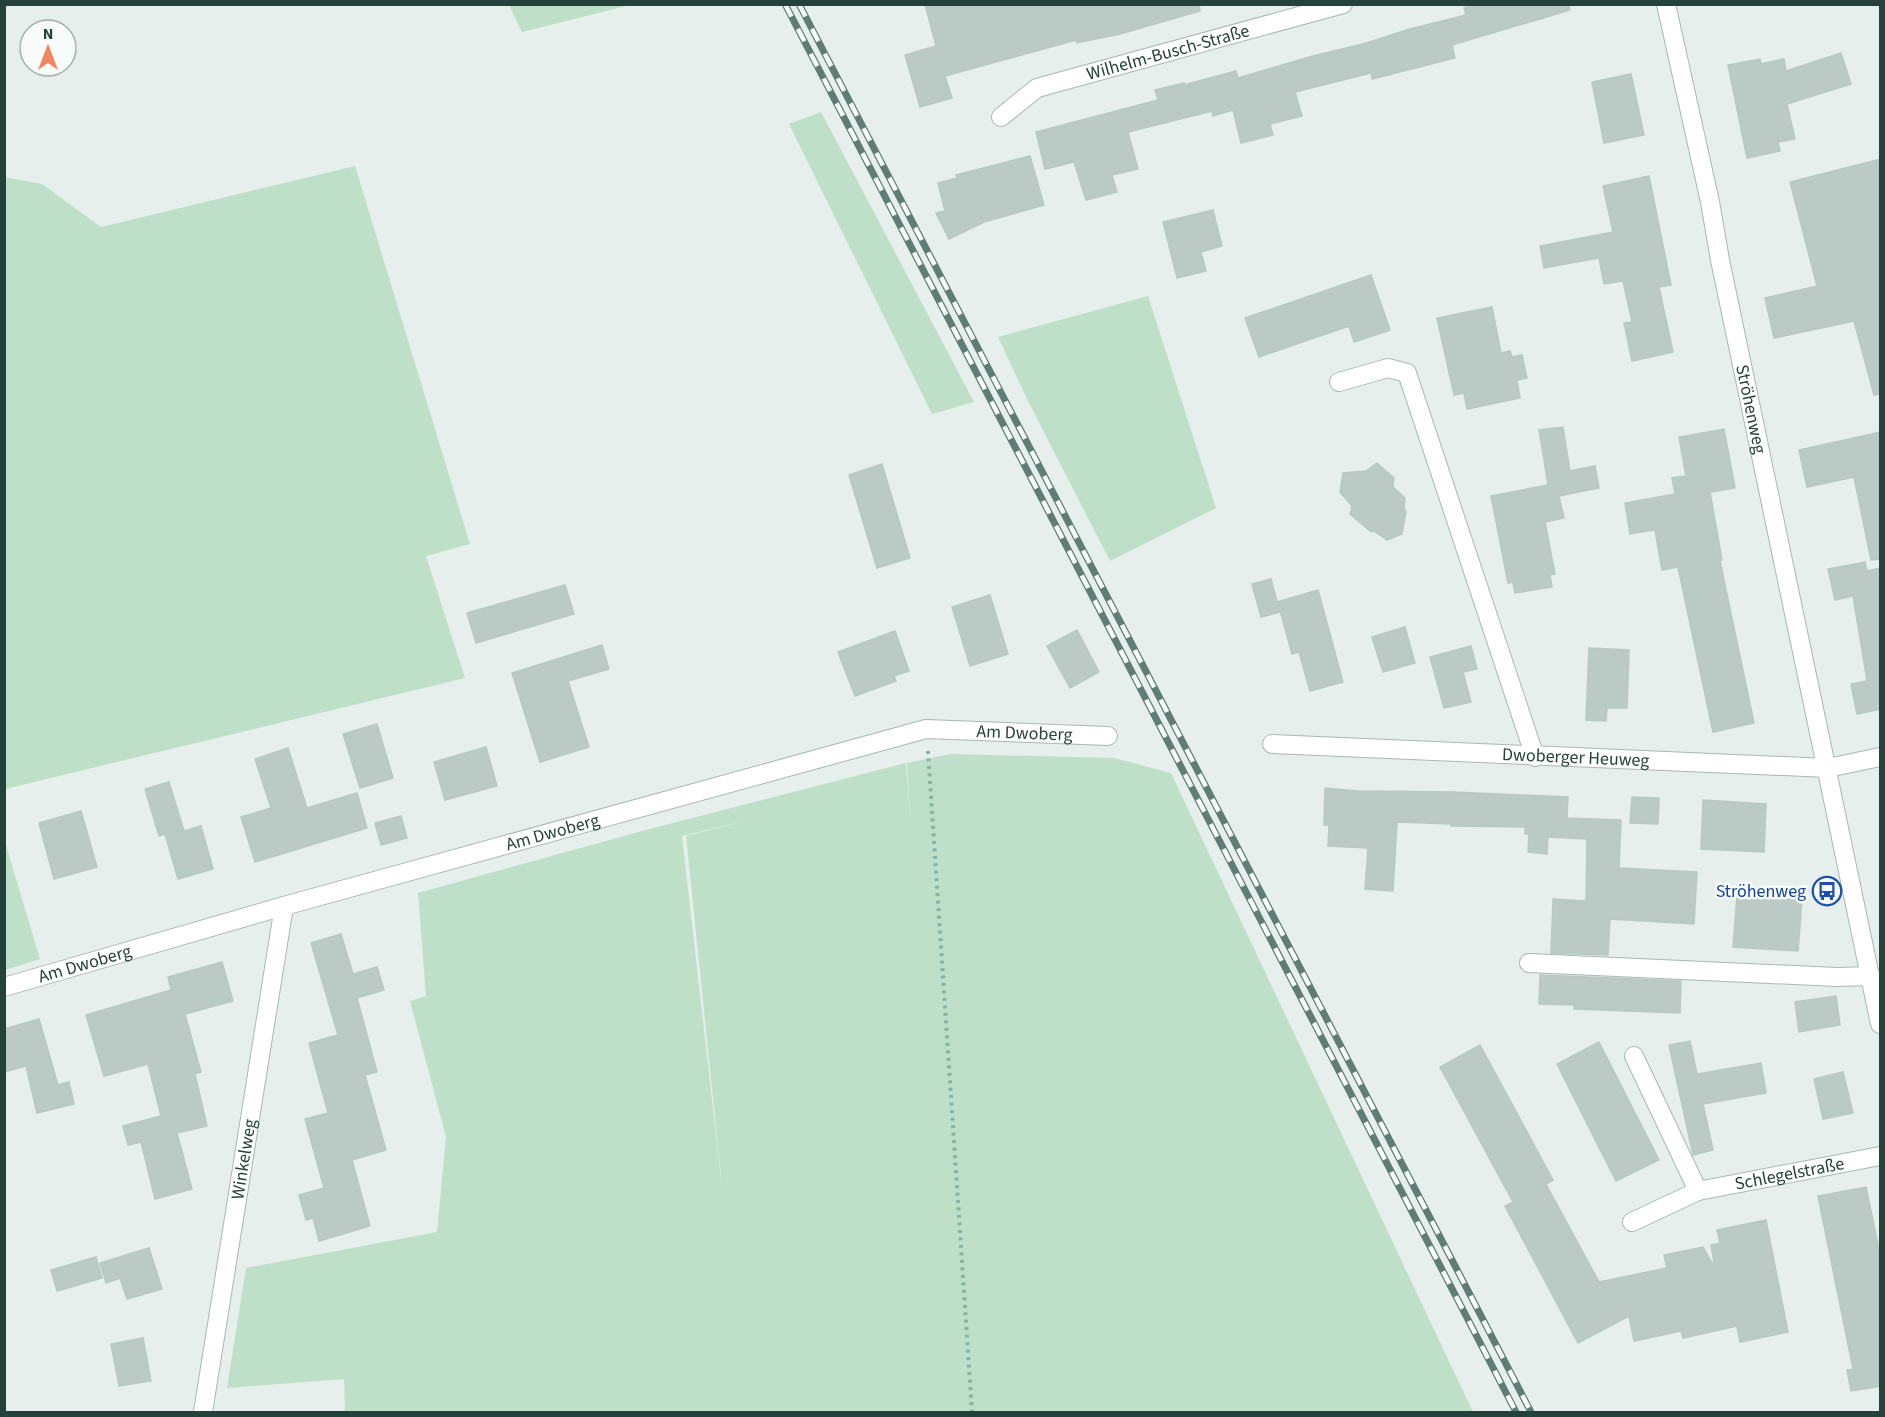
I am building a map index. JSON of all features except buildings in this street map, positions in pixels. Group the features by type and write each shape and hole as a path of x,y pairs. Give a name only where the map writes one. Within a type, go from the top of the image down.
{"street":[{"name":"Wilhelm-Busch-Straße","path":"1001,117 1037,88 1343,4"},
{"name":"Ströhenweg","path":"1666,4 1710,202 1828,768 1873,949 1871,976 1881,1024"},
{"path":"1339,382 1388,368 1407,373 1535,757"},
{"name":"Am Dwoberg","path":"4,987 284,906 926,729 1108,736"},
{"name":"Dwoberger Heuweg","path":"1272,744 1828,768 1881,757"},
{"name":"Winkelweg","path":"202,1413 284,906"},
{"path":"1529,963 1837,977 1871,976"},
{"path":"1634,1056 1698,1191"},
{"name":"Schlegelstraße","path":"1632,1222 1698,1191 1881,1156"}],"path":[{"path":"926,729 972,1413"}],"green space":[{"path":"509,5 630,5 522,32"},
{"path":"821,112 974,402 932,414 789,124"},
{"path":"355,166 470,544 426,556 465,678 5,789 5,177 42,184 101,227"},
{"path":"1148,296 1216,508 1110,561 998,337"},
{"path":"951,754 1114,758 1171,773 1473,1412 344,1412 344,1379 227,1388 246,1268 437,1232 446,1137 410,1001 426,996 418,893 642,831 906,763 911,828 907,763","holes":["757,818 686,836 723,1196 682,836"]},
{"path":"5,842 40,959 4,970"}],"railway":[{"path":"785,4 1516,1412"},
{"path":"799,4 1531,1412"}],"place":[{"name":"Ströhenweg","path":"1827,891"}]}
